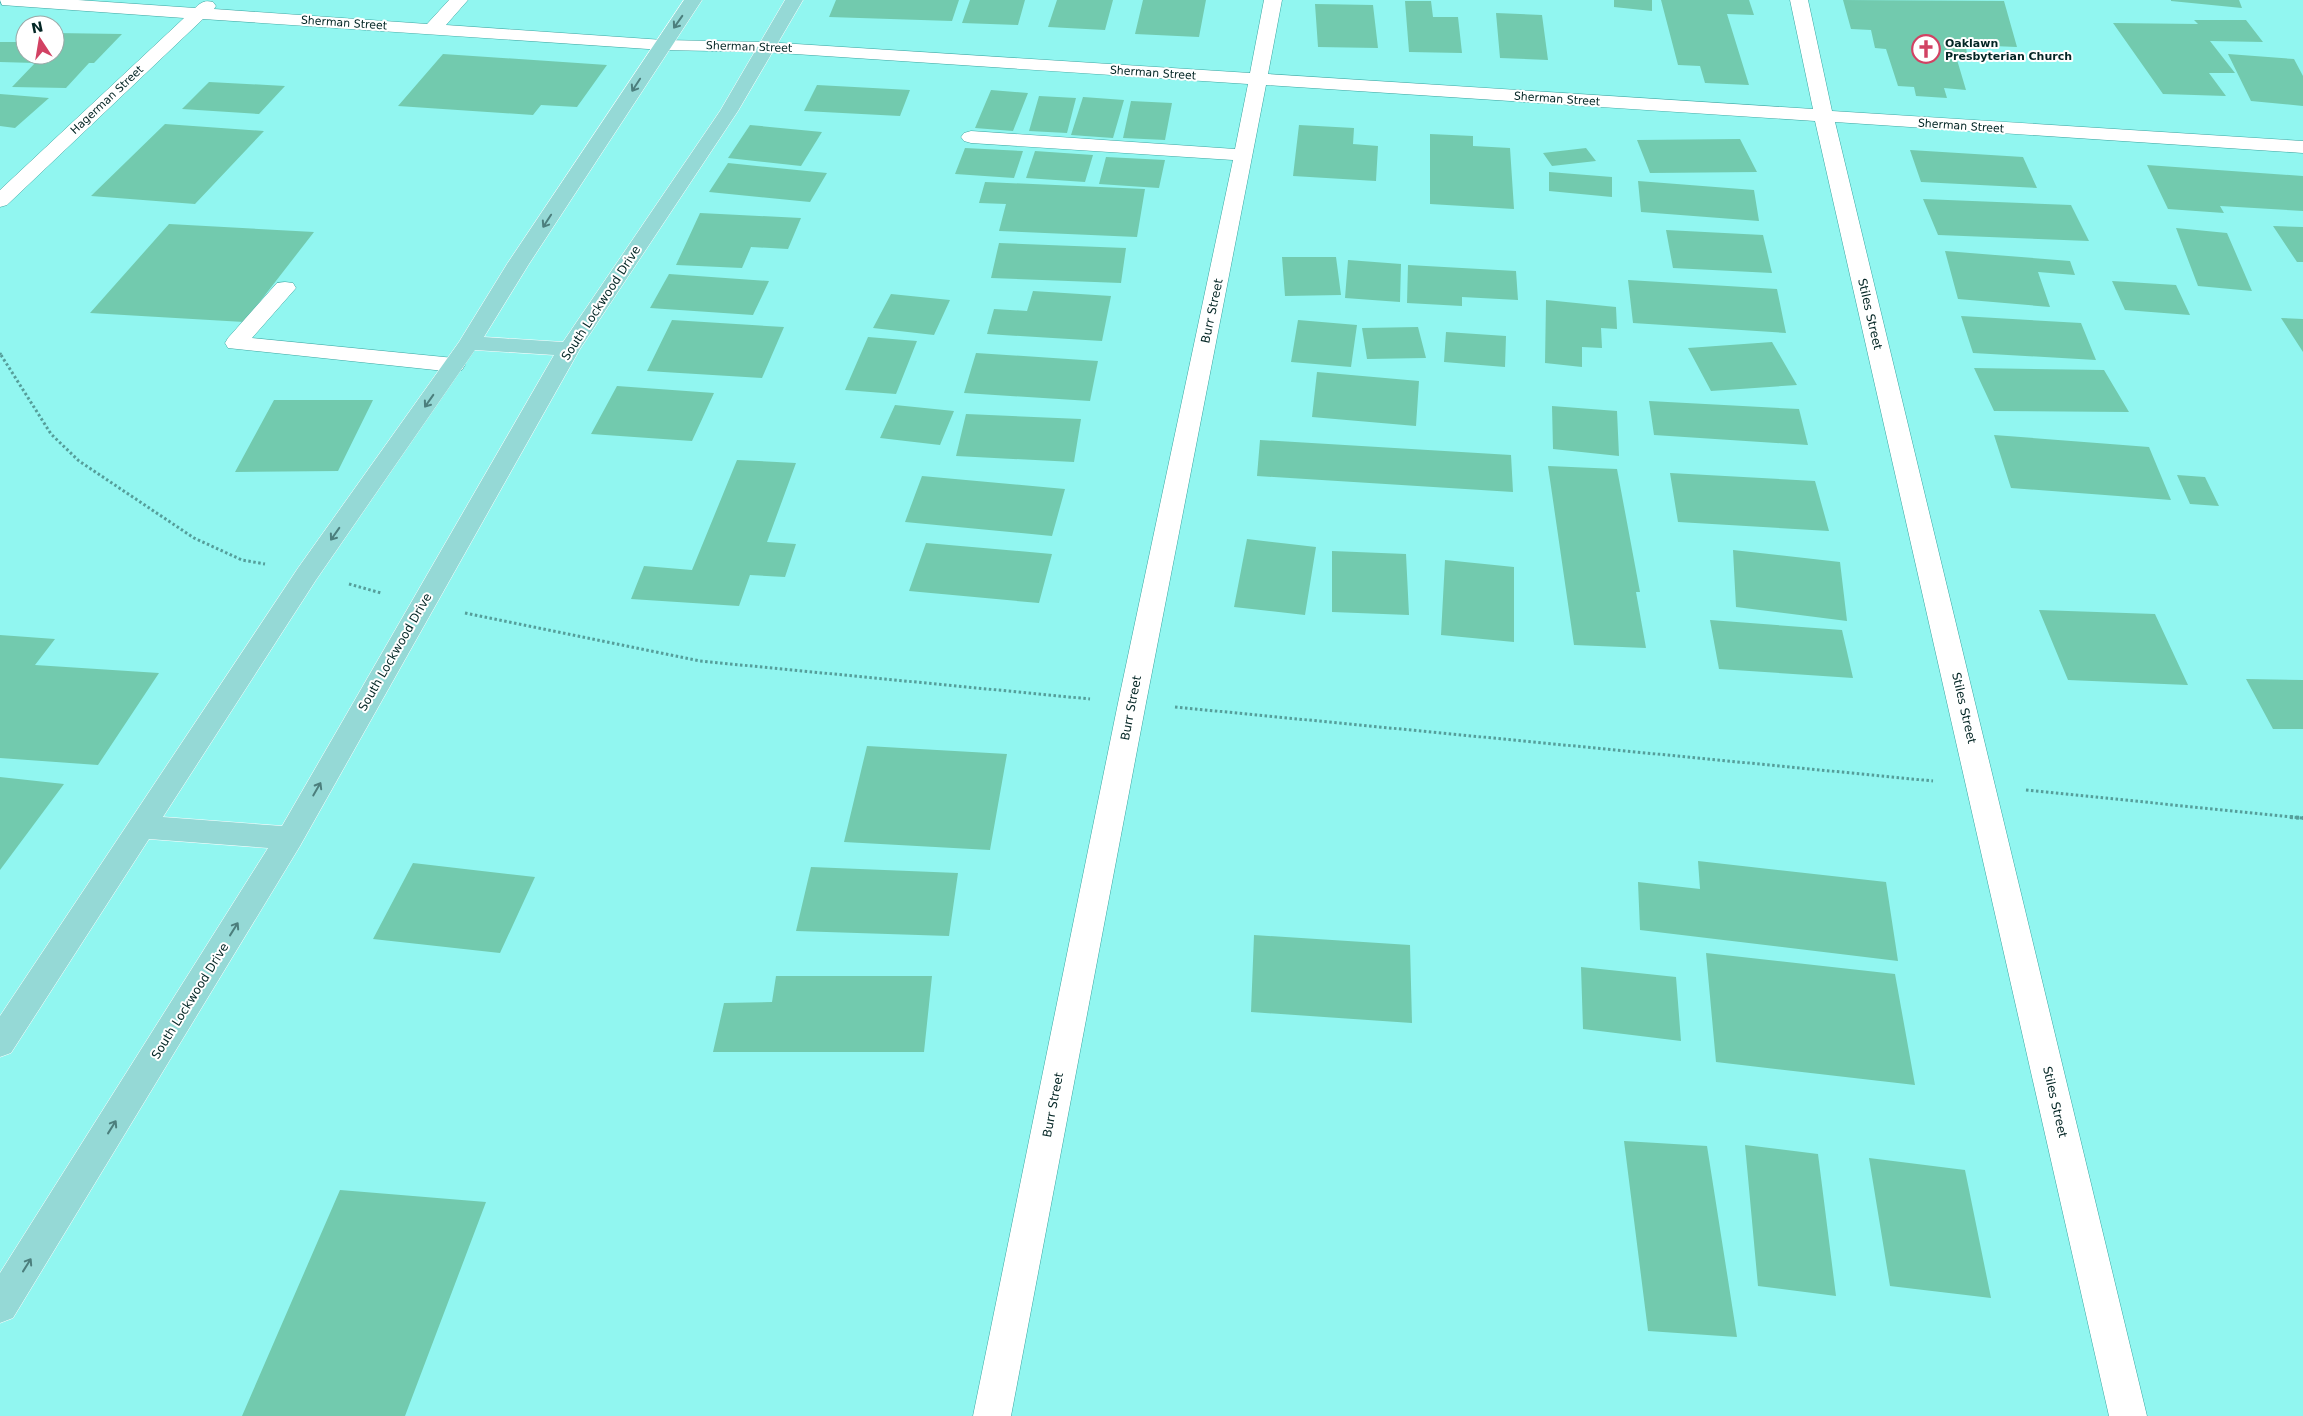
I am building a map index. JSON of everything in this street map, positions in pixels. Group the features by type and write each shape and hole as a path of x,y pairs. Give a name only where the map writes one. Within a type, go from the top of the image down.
{"main road":[{"path":"0,1043 307,574 469,344 693,0"},
{"name":"South Lockwood Drive","path":"0,1306 290,838 569,349 729,111 794,0"},
{"path":"469,344 569,349"},
{"path":"141,827 290,838"}],"street":[{"name":"Sherman Street","path":"2,0 663,44 765,47 2303,147"},
{"name":"Hagerman Street","path":"0,201 214,0"},
{"path":"432,29 459,0"},
{"name":"Burr Street","path":"992,1416 1130,713 1259,80 1273,0"},
{"name":"Stiles Street","path":"1799,0 1824,117 2128,1416"},
{"path":"971,137 1244,155"},
{"path":"285,288 236,343 454,366"}],"path":[{"path":"0,353 51,434 79,461 194,538 242,560 307,574 422,604 700,661 1096,699"},
{"path":"1169,707 1940,782"},
{"path":"2025,789 2303,818"}],"building":[{"path":"836,0 959,0 952,21 829,17"},
{"path":"970,0 1025,0 1018,25 962,23"},
{"path":"1057,0 1113,0 1105,30 1048,27"},
{"path":"1143,0 1206,0 1199,37 1135,34"},
{"path":"1614,0 1652,0 1652,11 1614,7"},
{"path":"1661,0 1749,0 1754,15 1727,14 1749,85 1705,83 1700,66 1678,65"},
{"name":"Oaklawn Presbyterian Church","path":"1843,0 2004,1 2017,47 1993,46 1994,49 1966,48 1967,53 1955,53 1966,90 1944,88 1947,98 1916,96 1914,87 1898,86 1886,49 1875,48 1871,30 1851,29"},
{"path":"2239,0 2242,8 2171,1"},
{"path":"1405,1 1431,1 1433,17 1458,17 1462,53 1409,52"},
{"path":"1315,4 1373,5 1378,48 1318,47"},
{"path":"1496,13 1542,15 1548,60 1500,58"},
{"path":"2194,20 2246,20 2263,42 2210,41 2235,73 2209,73 2226,96 2163,94 2113,23 2198,24"},
{"path":"65,33 122,34 94,63 89,63 66,88 12,87 33,65 65,65"},
{"path":"0,42 15,42 15,62 0,62"},
{"path":"443,54 607,65 577,107 541,105 533,115 398,106"},
{"path":"2228,54 2294,59 2303,76 2303,106 2251,101"},
{"path":"209,82 285,86 259,114 182,109"},
{"path":"817,85 910,90 900,116 804,111"},
{"path":"991,90 1028,93 1013,131 975,128"},
{"path":"0,94 49,98 15,128 0,126"},
{"path":"1039,96 1076,98 1067,133 1029,131"},
{"path":"1083,97 1124,100 1113,138 1071,135"},
{"path":"1131,101 1172,103 1165,140 1123,138"},
{"path":"165,124 264,131 195,204 91,196"},
{"path":"750,125 822,132 801,166 728,158"},
{"path":"1299,125 1354,128 1353,144 1378,146 1376,181 1293,176"},
{"path":"1430,134 1473,136 1473,146 1510,148 1514,209 1430,204"},
{"path":"1740,139 1757,172 1650,173 1637,140"},
{"path":"965,148 1023,151 1014,178 955,174"},
{"path":"1586,148 1596,161 1552,166 1543,153"},
{"path":"1910,150 2023,157 2037,188 1921,182"},
{"path":"1035,151 1093,155 1085,182 1026,178"},
{"path":"1106,157 1165,160 1159,188 1099,184"},
{"path":"728,163 827,173 810,202 709,192"},
{"path":"2147,165 2303,176 2303,211 2220,206 2224,213 2168,209"},
{"path":"1549,172 1612,177 1612,197 1549,191"},
{"path":"1638,181 1754,190 1759,221 1641,212"},
{"path":"985,182 1145,189 1137,237 999,231 1006,204 979,203"},
{"path":"1923,199 2071,205 2089,241 1938,235"},
{"path":"700,213 801,218 788,249 751,247 742,268 676,265"},
{"path":"169,224 314,232 244,322 90,313"},
{"path":"2273,226 2303,227 2303,262 2297,262"},
{"path":"2176,228 2227,233 2252,291 2198,286"},
{"path":"1666,230 1763,235 1772,273 1673,268"},
{"path":"999,243 1126,248 1121,283 991,278"},
{"path":"1945,251 2070,261 2075,275 2038,272 2050,307 1958,299"},
{"path":"1282,257 1336,257 1341,295 1285,296"},
{"path":"1348,260 1401,264 1400,302 1345,298"},
{"path":"1408,265 1516,271 1518,300 1462,297 1462,306 1407,303"},
{"path":"669,274 769,281 753,315 650,308"},
{"path":"1628,280 1777,289 1786,333 1633,323"},
{"path":"2112,281 2176,285 2190,315 2125,310"},
{"path":"1033,291 1111,296 1102,341 987,334 994,309 1027,311"},
{"path":"891,294 950,300 934,335 873,328"},
{"path":"1546,300 1616,307 1617,329 1601,328 1602,348 1582,347 1582,367 1545,363"},
{"path":"1961,316 2081,323 2096,360 1973,353"},
{"path":"2281,318 2303,319 2303,352"},
{"path":"672,320 784,327 762,378 647,371"},
{"path":"1298,320 1357,325 1351,367 1291,362"},
{"path":"1418,327 1426,358 1367,359 1362,328"},
{"path":"1446,332 1506,336 1505,367 1444,362"},
{"path":"868,337 917,341 896,394 845,390"},
{"path":"1772,342 1797,385 1711,391 1688,348"},
{"path":"976,353 1098,361 1090,401 964,393"},
{"path":"1974,368 2104,370 2129,412 1994,411"},
{"path":"1317,372 1419,381 1416,426 1312,417"},
{"path":"617,386 714,393 692,441 591,434"},
{"path":"274,400 373,400 338,471 235,472"},
{"path":"1649,401 1799,409 1808,445 1654,435"},
{"path":"895,405 954,411 940,445 880,438"},
{"path":"1552,406 1617,411 1619,456 1553,449"},
{"path":"966,414 1081,419 1074,462 956,456"},
{"path":"1994,435 2149,447 2171,500 2011,488"},
{"path":"1260,440 1511,455 1513,492 1257,476"},
{"path":"737,460 796,463 767,542 796,544 785,577 750,575 739,606 631,599 644,566 692,570"},
{"path":"1548,466 1617,469 1640,592 1636,592 1646,648 1574,645"},
{"path":"1670,473 1815,481 1829,531 1678,522"},
{"path":"2177,475 2205,477 2219,506 2190,504"},
{"path":"922,476 1065,489 1052,536 905,522"},
{"path":"1247,539 1316,547 1305,615 1234,607"},
{"path":"926,543 1052,554 1039,603 909,591"},
{"path":"1733,550 1840,562 1847,621 1736,607"},
{"path":"1332,551 1406,554 1409,615 1332,612"},
{"path":"1445,560 1514,567 1514,642 1441,635"},
{"path":"2039,610 2155,614 2188,685 2068,680"},
{"path":"1710,620 1842,630 1853,678 1719,669"},
{"path":"0,635 55,639 35,665 159,673 98,765 0,758"},
{"path":"2246,679 2303,680 2303,729 2273,729"},
{"path":"867,746 1007,754 990,850 844,842"},
{"path":"0,777 64,784 0,870"},
{"path":"1698,861 1886,882 1898,961 1640,930 1638,882 1700,889"},
{"path":"413,863 535,877 500,953 373,939"},
{"path":"811,867 958,873 949,936 796,931"},
{"path":"1254,935 1410,945 1412,1023 1251,1012"},
{"path":"1706,953 1895,974 1915,1085 1716,1062"},
{"path":"1581,967 1676,977 1681,1041 1583,1029"},
{"path":"776,976 932,976 924,1052 713,1052 724,1003 772,1002"},
{"path":"1624,1141 1707,1146 1737,1337 1648,1331"},
{"path":"1745,1145 1818,1154 1836,1296 1758,1286"},
{"path":"1869,1158 1965,1170 1991,1298 1890,1286"},
{"path":"340,1190 486,1202 405,1416 242,1416"}],"place":[{"name":"Oaklawn Presbyterian Church","path":"1926,49"}]}
